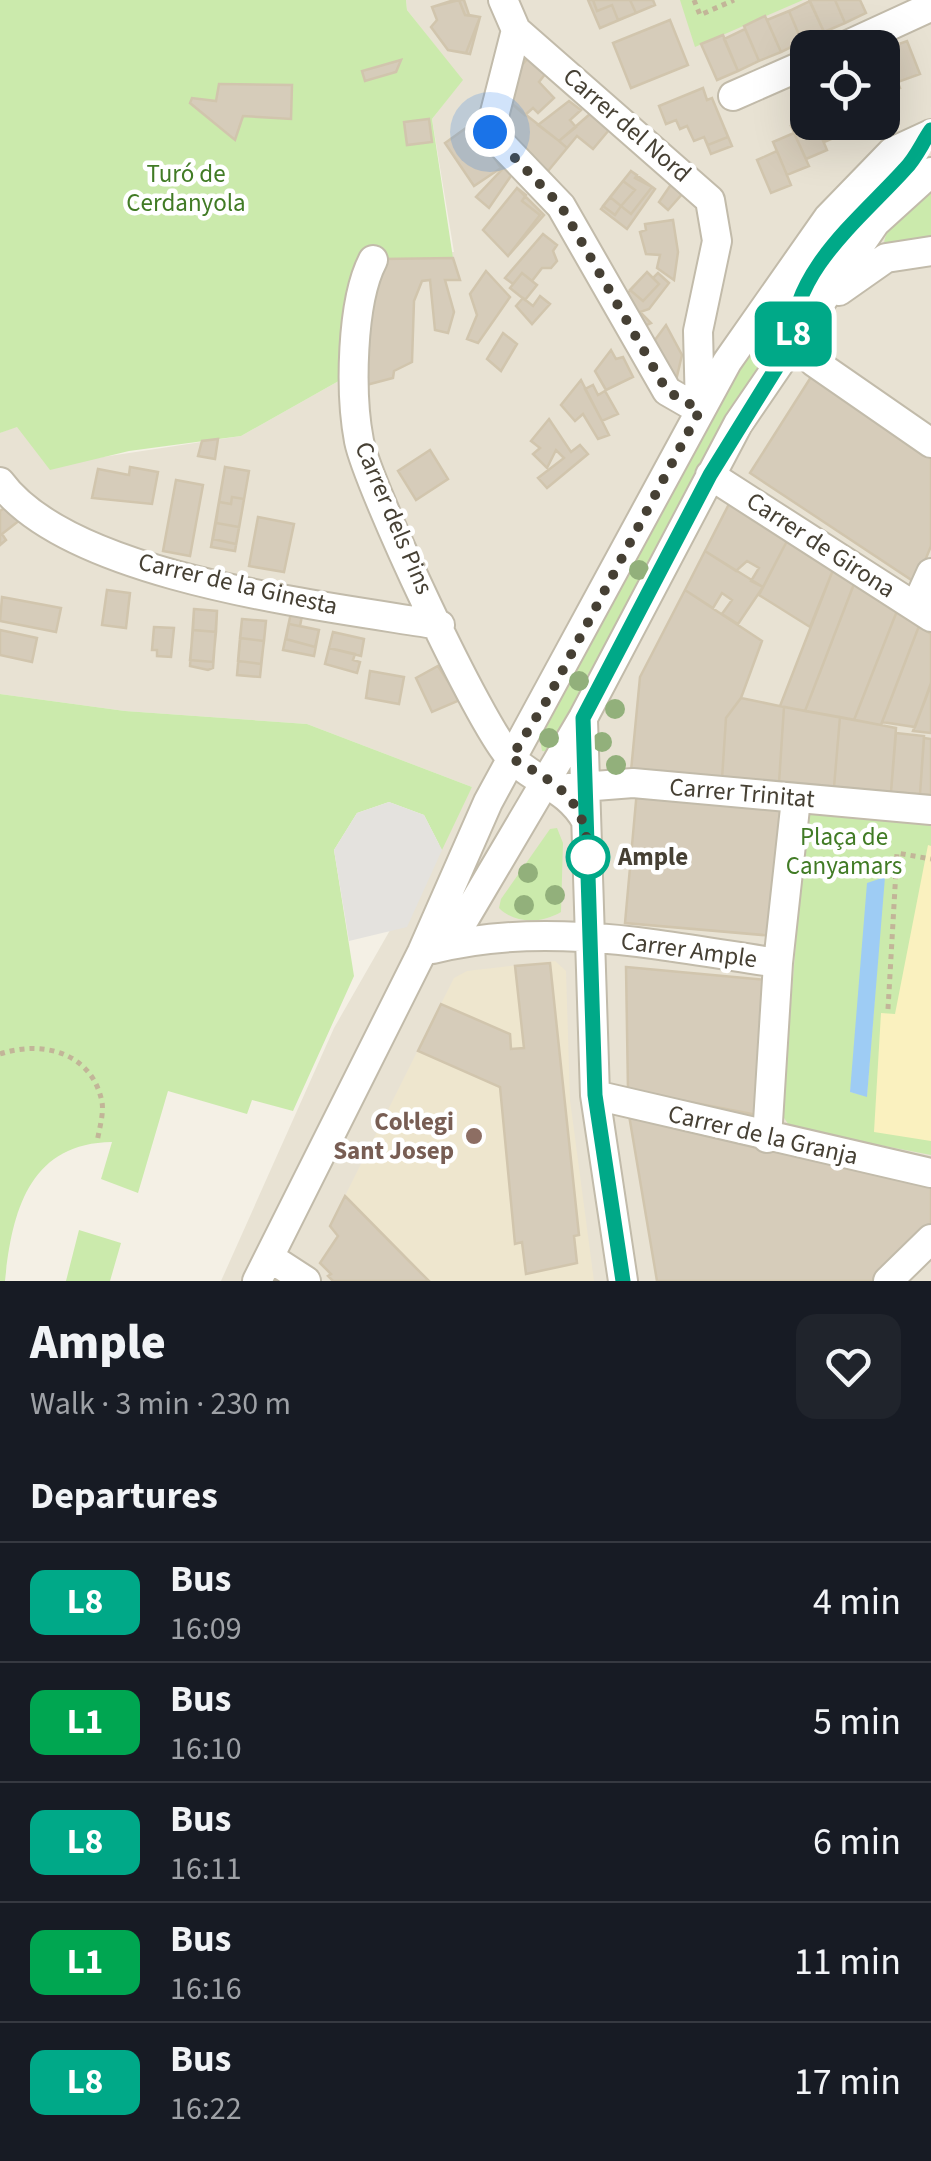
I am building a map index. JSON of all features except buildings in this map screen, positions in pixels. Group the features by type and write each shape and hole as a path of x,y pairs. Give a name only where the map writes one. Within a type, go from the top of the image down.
{"street":[{"path":"503,0 516,30 490,132 561,206 667,391 700,410"},
{"path":"882,30 927,10"},
{"name":"Carrer del Nord","path":"516,30 710,200 717,240 698,332 696,373 700,410"},
{"path":"733,96 790,70"},
{"path":"306,1281 263,1269 422,952 511,758 547,700 700,410 727,362 828,218 892,152 930,133"},
{"path":"930,133 908,166 861,213 820,266 792,322 793,341 814,362 931,443"},
{"path":"422,952 465,918 549,782 710,475 793,341 875,223 931,172"},
{"path":"811,314 886,258 931,251"},
{"name":"Carrer dels Pins","path":"373,260 361,284 354,411 360,446 478,704 511,758"},
{"name":"Carrer de Girona","path":"710,475 923,612"},
{"name":"Carrer de la Ginesta","path":"0,482 34,518 79,541 168,573 440,625"},
{"path":"923,612 931,573"},
{"path":"583,718 595,1095 623,1281"},
{"path":"511,758 549,782 586,821"},
{"name":"Carrer Trinitat","path":"549,782 633,783 931,810"},
{"path":"767,1138 778,962 796,799"},
{"path":"479,824 473,863 478,896 498,925 520,940"},
{"name":"Carrer Ample","path":"422,952 476,937 520,940 590,936 778,962"},
{"name":"Carrer de la Granja","path":"595,1095 931,1173"},
{"path":"888,1281 931,1239"}],"path":[{"path":"694,0 700,15 734,0"},
{"path":"888,1009 897,852 931,860"},
{"path":"0,1054 25,1046 67,1053 91,1072 103,1104 97,1142"}],"shaded area":[{"path":"406,0 931,0 931,1281 221,1281 334,1028 472,787 307,724 125,711 0,694 0,433 17,426 96,458 241,436 344,378 355,302 352,275 372,250 454,252 432,119 462,80 407,10"},
{"path":"389,802 424,815 442,850 407,927 349,941 334,850 357,813"},
{"name":"Col·legi Sant Josep","path":"555,961 566,971 570,1100 594,1281 429,1281 345,1196 454,978 467,971"}],"green space":[{"name":"Turó de Cerdanyola","path":"0,0 406,0 407,10 463,80 432,119 453,258 383,259 371,250 352,275 355,301 344,378 241,436 129,451 50,470 17,427 0,433"},
{"path":"680,0 803,0 695,47"},
{"path":"905,160 907,163 845,226 551,752 542,751 540,739 658,511 746,358 794,285 847,219"},
{"path":"931,192 931,244 884,248 888,231 900,214"},
{"path":"0,694 125,711 307,724 472,787 442,850 424,815 389,802 357,813 334,850 354,976 293,1111 252,1100 247,1114 168,1091 138,1193 101,1179 112,1142 84,1145 61,1154 30,1186 20,1207 5,1281 0,1281"},
{"name":"Plaça de Canyamars","path":"819,809 931,820 931,1155 791,1128 782,1115 806,818","holes":["884,877 867,1096 850,1092"]},
{"path":"557,828 563,843 561,912 529,920 506,914 499,908 501,899 550,829"},
{"path":"79,1230 121,1243 110,1281 66,1281"}],"sand":[{"path":"928,845 931,1141 874,1132 881,1013 895,1014"}],"water":[{"path":"885,877 867,1097 850,1092 867,883"}],"bus line":[{"name":"L8","path":"623,1281 595,1095 583,718 738,424 793,341 792,322 820,266 861,213 908,166 931,130"}],"place":[{"name":"Ample","path":"588,857"},
{"name":"Col·legi Sant Josep","path":"474,1136"}],"route":[{"path":"490,132 561,206 667,391 700,410 547,700 511,758 574,802 586,821 588,857"}]}
